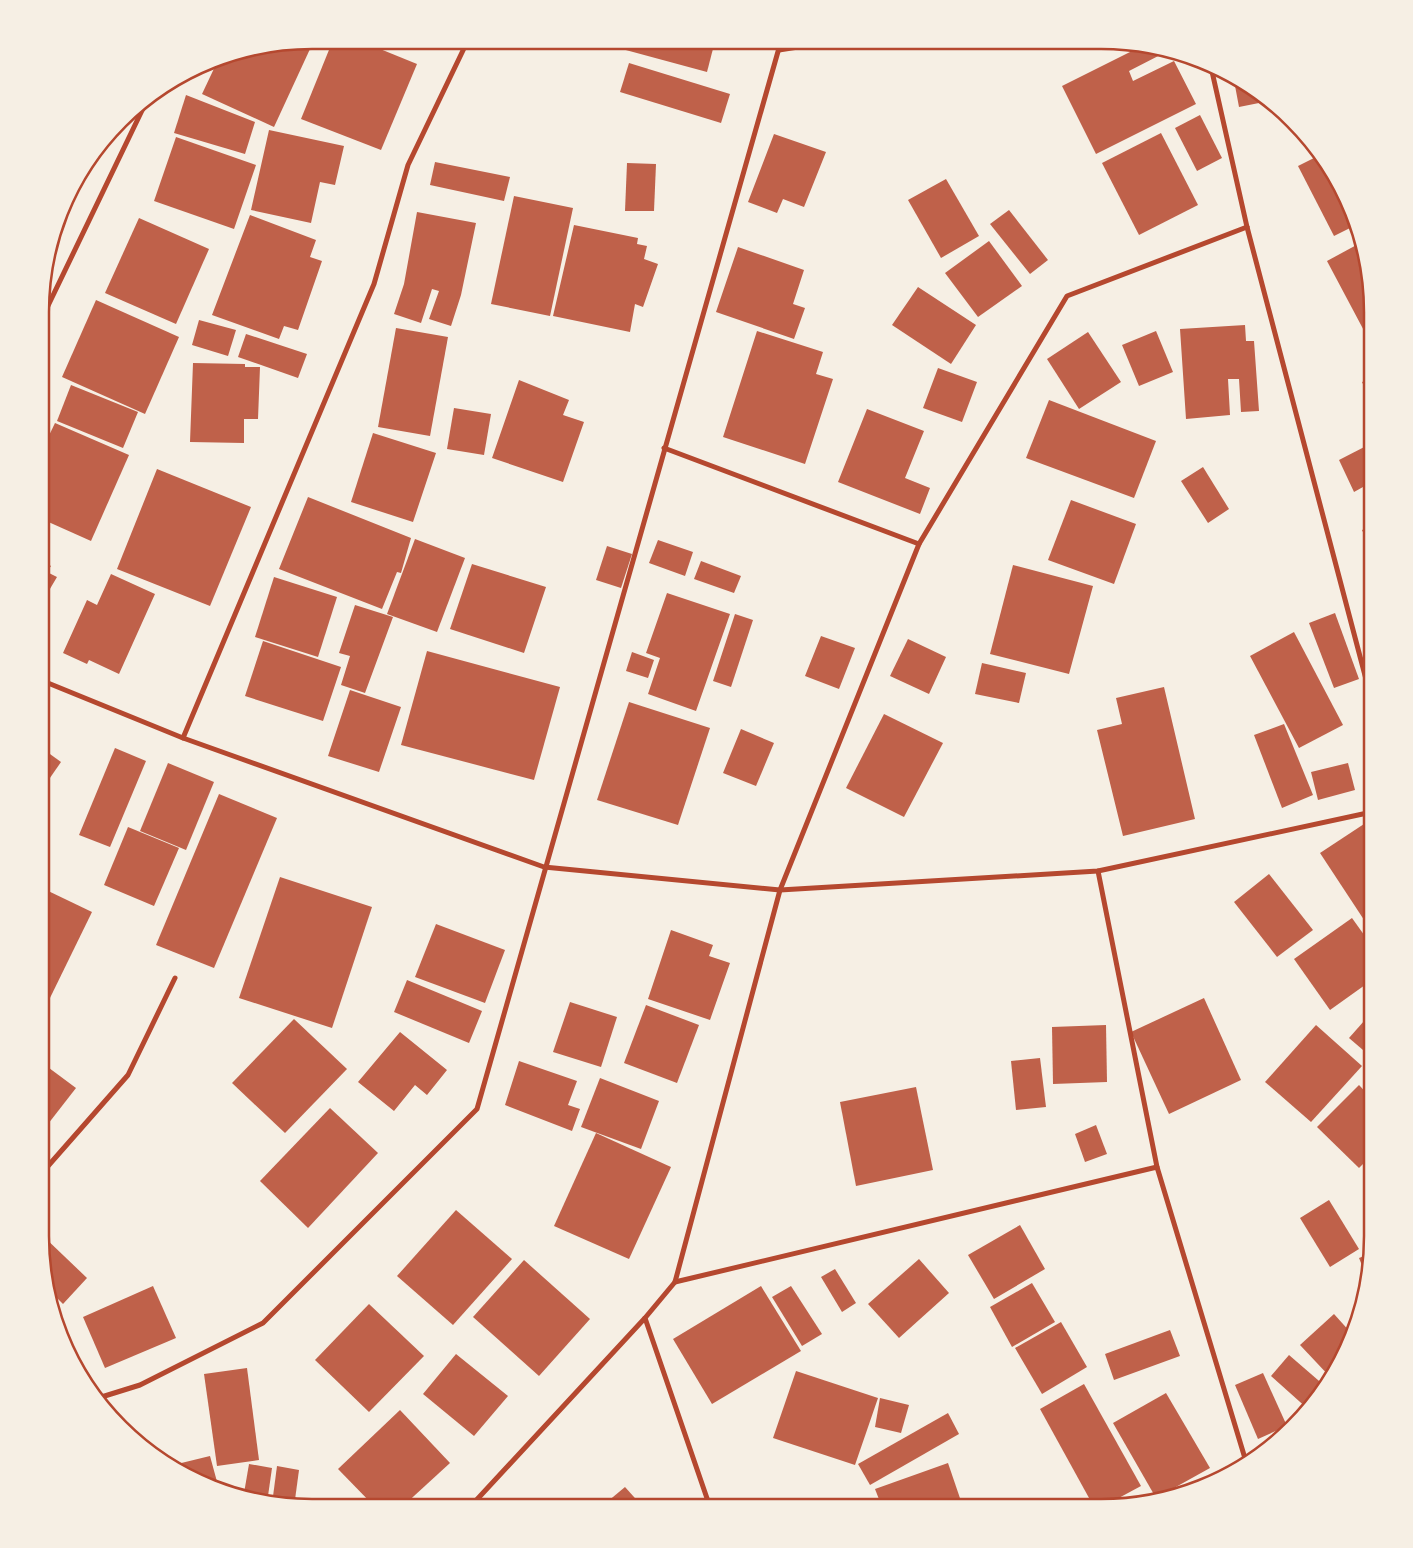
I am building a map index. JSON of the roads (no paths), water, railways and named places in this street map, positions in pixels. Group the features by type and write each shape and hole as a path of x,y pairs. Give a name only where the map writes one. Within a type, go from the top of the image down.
{"street":[{"path":"183,738 374,284 408,166 464,49"},
{"path":"103,1396 140,1385 263,1323 477,1108 544,867 779,50 786,49"},
{"path":"1211,73 1247,227 1364,672"},
{"path":"50,300 142,111"},
{"path":"477,1499 645,1318 675,1282 780,890 918,544 1067,296 1247,227"},
{"path":"664,448 918,544"},
{"path":"49,683 183,738 544,867 780,890 1098,871 1364,814"},
{"path":"1098,871 1157,1167 1244,1457"},
{"path":"49,1165 128,1075 175,978"},
{"path":"675,1282 1157,1167"},
{"path":"645,1318 707,1499"}]}
